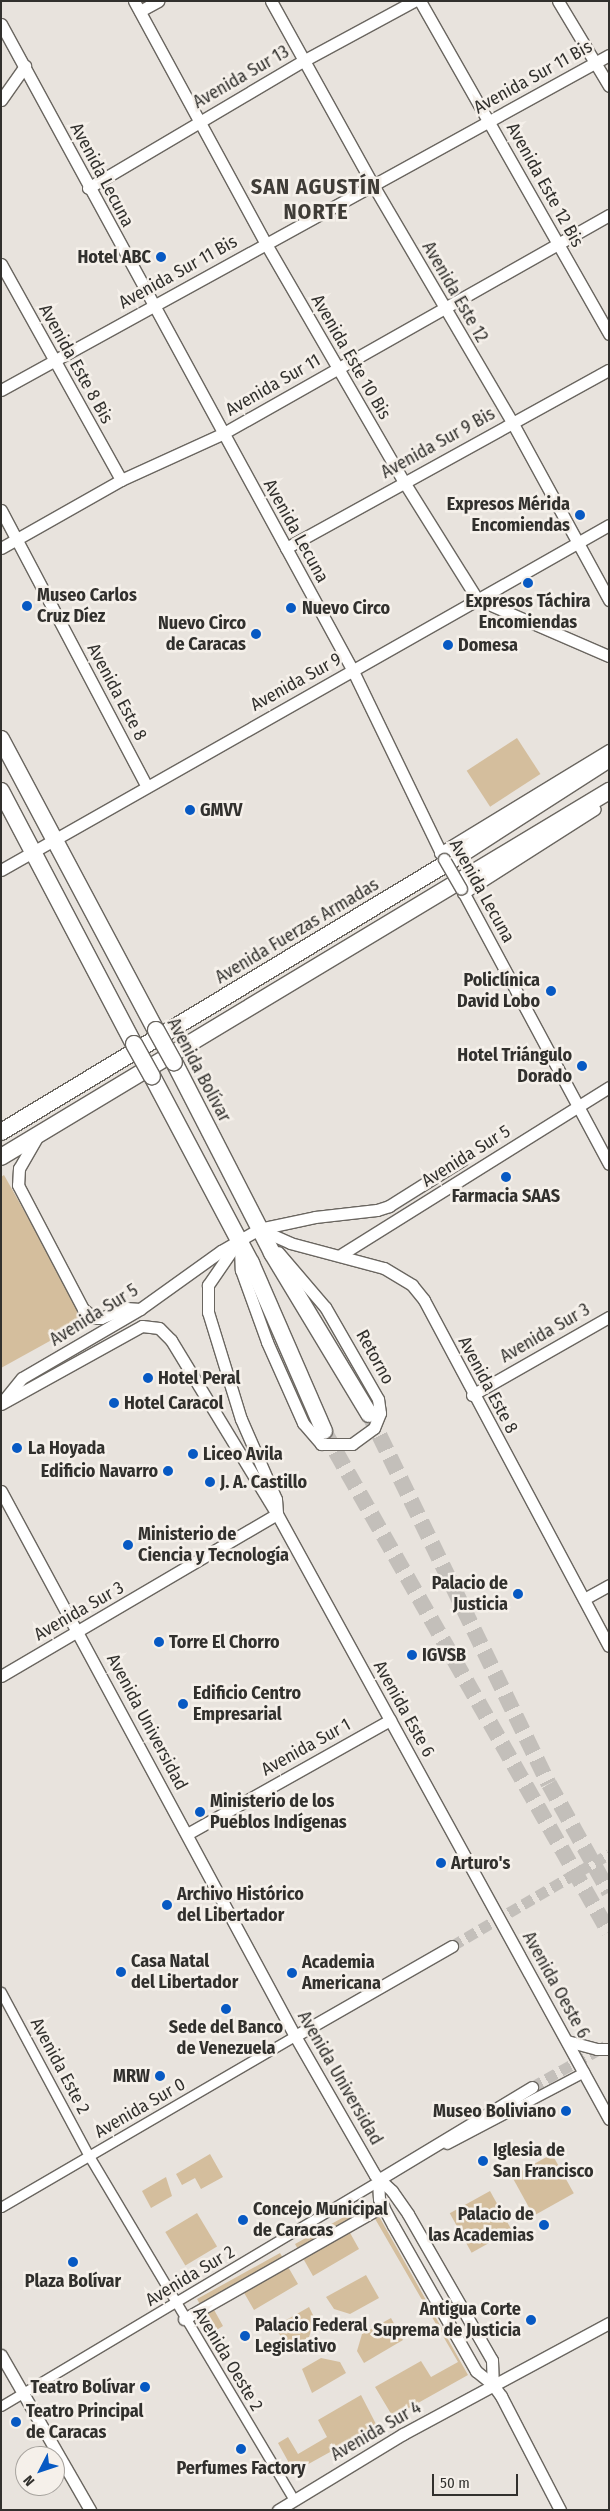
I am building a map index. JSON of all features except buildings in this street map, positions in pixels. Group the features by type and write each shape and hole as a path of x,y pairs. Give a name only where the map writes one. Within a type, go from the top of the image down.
{"main road":[{"name":"Avenida Bolívar","path":"1,739 174,1062 259,1230 369,1414"},
{"name":"Avenida Fuerzas Armadas","path":"1,1132 393,896 609,758"},
{"path":"1,791 240,1240 324,1431"},
{"path":"1,1157 609,791"}],"street":[{"path":"137,6 158,1"},
{"name":"Avenida Este 12","path":"270,1 373,185 512,422 576,544 609,600"},
{"name":"Avenida Sur 13","path":"88,188 303,61 414,1"},
{"name":"Avenida Este 12 Bis","path":"420,1 490,121 557,244 609,334"},
{"path":"558,1 609,86"},
{"name":"Avenida Este 10 Bis","path":"137,6 266,244 337,368 404,482 477,599"},
{"name":"Avenida Lecuna","path":"1,24 222,434 353,670 442,856 609,1164"},
{"name":"Avenida Sur 11 Bis","path":"1,390 609,55"},
{"path":"1,100 24,66"},
{"name":"Avenida Sur 11","path":"1,548 121,480 222,434 609,215"},
{"name":"Avenida Este 8 Bis","path":"1,264 121,480"},
{"name":"Avenida Sur 9 Bis","path":"286,548 609,370"},
{"name":"Avenida Este 8","path":"1,510 146,785"},
{"name":"Avenida Sur 9","path":"1,870 32,850 146,785 609,525"},
{"path":"477,599 609,656"},
{"path":"442,856 609,750"},
{"path":"462,890 609,800"},
{"name":"Avenida Sur 5","path":"342,1254 609,1087"},
{"path":"42,1134 24,1158 18,1185 67,1282 83,1309 95,1318 102,1318 126,1308 140,1309"},
{"name":"Avenida Sur 5","path":"1,1403 22,1378 140,1309 240,1240 259,1230 315,1216 377,1210 389,1206 462,1160"},
{"name":"Avenida Este 8","path":"259,1230 290,1243 342,1254 384,1268 412,1285 424,1300 472,1395 609,1646"},
{"name":"Retorno","path":"240,1240 244,1279 267,1342 303,1423 320,1444 338,1446 352,1444 365,1437 374,1428 380,1413 378,1399 370,1380 325,1307 259,1230"},
{"name":"Avenida Este 6","path":"240,1240 208,1285 208,1312 242,1419 276,1499 277,1514"},
{"name":"Avenida Sur 3","path":"472,1395 609,1316"},
{"name":"Avenida Sur 5","path":"1,1403 142,1326 151,1326"},
{"name":"Avenida Este 6","path":"151,1326 159,1328 171,1340 277,1514 502,1921"},
{"name":"Avenida Universidad","path":"1,1491 79,1631 295,2036 378,2180 392,2191 408,2214 492,2360 493,2385"},
{"name":"Avenida Sur 3","path":"1,1676 277,1514"},
{"path":"584,1599 609,1585"},
{"name":"Avenida Sur 1","path":"187,1834 390,1720"},
{"name":"Avenida Oeste 6","path":"502,1921 609,2119"},
{"path":"295,2036 452,1946"},
{"name":"Avenida Este 2","path":"1,1992 89,2156"},
{"name":"Avenida Sur 0","path":"1,2207 295,2036"},
{"path":"567,2040 597,2050 609,2049"},
{"name":"Avenida Sur 2","path":"1,2406 175,2304 378,2180 584,2072"},
{"path":"378,2180 532,2087"},
{"name":"Avenida Oeste 2","path":"89,2156 175,2304 294,2500"},
{"name":"Avenida Universidad","path":"378,2180 379,2199 476,2371 493,2385 560,2510"},
{"path":"184,2319 383,2206"},
{"name":"Avenida Sur 4","path":"278,2510 493,2385 609,2323"},
{"path":"1,2355 90,2510"},
{"path":"24,2381 24,2393"}],"shaded area":[{"path":"517,738 540,774 490,807 467,771"},
{"path":"4,1175 86,1321 1,1368 1,1177"},
{"path":"210,2154 223,2177 201,2189 195,2178 182,2185 176,2174"},
{"path":"552,2154 574,2193 534,2216 512,2176"},
{"path":"166,2177 172,2196 151,2208 142,2191"},
{"path":"490,2191 512,2230 472,2253 450,2213"},
{"path":"371,2202 468,2375 393,2417 375,2387 421,2361 431,2377 458,2362 374,2217 349,2231 359,2249 313,2276 295,2244"},
{"path":"197,2213 217,2246 185,2265 165,2232"},
{"path":"280,2253 298,2284 254,2310 243,2291 213,2308 223,2326 215,2331 197,2299"},
{"path":"366,2275 379,2298 350,2314 334,2309 326,2297"},
{"path":"309,2307 315,2319 309,2337 290,2348 274,2327"},
{"path":"391,2318 403,2340 364,2363 357,2351 362,2334"},
{"path":"321,2358 340,2362 346,2373 312,2393 302,2369"},
{"path":"361,2395 377,2426 294,2472 278,2443 288,2437 298,2454 327,2437 318,2420"}],"tunnel":[{"path":"369,1414 549,1784 609,1892"},
{"path":"324,1431 609,1932"},
{"path":"452,1946 609,1854"},
{"path":"532,2087 605,2046"}],"place":[{"name":"Hotel ABC","path":"161,257"},
{"name":"Expresos Mérida Encomiendas","path":"580,515"},
{"name":"Expresos Táchira Encomiendas","path":"528,583"},
{"name":"Museo Carlos Cruz Díez","path":"27,606"},
{"name":"Nuevo Circo","path":"291,608"},
{"name":"Nuevo Circo de Caracas","path":"256,634"},
{"name":"Domesa","path":"448,645"},
{"name":"GMVV","path":"190,810"},
{"name":"Policlínica David Lobo","path":"551,991"},
{"name":"Hotel Triángulo Dorado","path":"582,1066"},
{"name":"Farmacia SAAS","path":"506,1177"},
{"name":"Hotel Peral","path":"148,1378"},
{"name":"Hotel Caracol","path":"114,1403"},
{"name":"La Hoyada","path":"17,1448"},
{"name":"Liceo Avila","path":"193,1454"},
{"name":"Edificio Navarro","path":"168,1471"},
{"name":"J. A. Castillo","path":"210,1482"},
{"name":"Ministerio de Ciencia y Tecnología","path":"128,1545"},
{"name":"Palacio de Justicia","path":"518,1594"},
{"name":"Torre El Chorro","path":"159,1642"},
{"name":"IGVSB","path":"412,1655"},
{"name":"Edificio Centro Empresarial","path":"183,1704"},
{"name":"Ministerio de los Pueblos Indígenas","path":"200,1812"},
{"name":"Arturo's","path":"441,1863"},
{"name":"Archivo Histórico del Libertador","path":"167,1905"},
{"name":"Casa Natal del Libertador","path":"121,1972"},
{"name":"Academia Americana","path":"292,1973"},
{"name":"Sede del Banco de Venezuela","path":"226,2009"},
{"name":"MRW","path":"160,2076"},
{"name":"Museo Boliviano","path":"566,2111"},
{"name":"Iglesia de San Francisco","path":"483,2161"},
{"name":"Concejo Municipal de Caracas","path":"243,2220"},
{"name":"Palacio de las Academias","path":"544,2225"},
{"name":"Plaza Bolívar","path":"73,2262"},
{"name":"Antigua Corte Suprema de Justicia","path":"531,2320"},
{"name":"Palacio Federal Legislativo","path":"245,2336"},
{"name":"Teatro Bolívar","path":"145,2387"},
{"name":"Teatro Principal de Caracas","path":"16,2422"},
{"name":"Perfumes Factory","path":"241,2449"}],"district":[{"name":"SAN AGUSTÍN NORTE","path":"316,199"}]}
